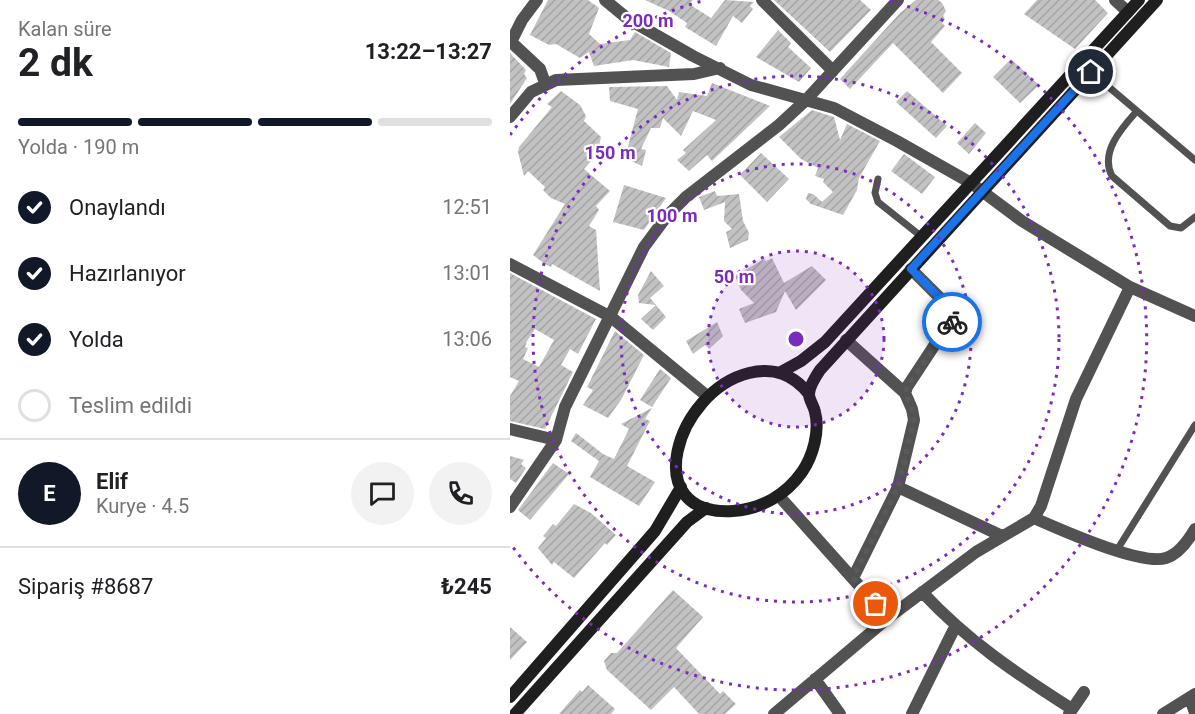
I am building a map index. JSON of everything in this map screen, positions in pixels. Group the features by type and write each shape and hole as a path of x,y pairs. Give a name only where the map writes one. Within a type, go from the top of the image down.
{"main road":[{"path":"781,372 801,361 825,342 1139,0"},
{"path":"809,394 820,370 846,340 1157,0"},
{"path":"760,371 781,372 801,384 809,394 817,428 810,459 793,484 779,496 744,509 706,508 695,502 681,487 675,468 677,447 694,412 707,396 724,383 741,375 760,371"},
{"path":"510,697 655,531 681,487"},
{"path":"515,714 687,522 706,508"}],"street":[{"path":"537,0 522,20 511,42 540,69 545,83"},
{"path":"605,0 638,24 693,56 751,85 834,108 971,183 1022,221 1130,287 1195,316"},
{"path":"762,0 833,71"},
{"path":"1114,0 1128,12"},
{"path":"510,507 556,440 565,407 644,247 667,216 686,197 779,125 806,100 894,1"},
{"path":"510,117 531,92 545,83 584,77 694,74 720,68"},
{"path":"510,264 611,316 707,396"},
{"path":"905,393 912,378 953,317 952,310 911,269"},
{"path":"774,714 922,592 1002,536 1034,518 1041,506 1076,399 1130,287"},
{"path":"846,340 905,393 914,420 898,487 853,578"},
{"path":"510,429 556,440"},
{"path":"898,487 1002,536"},
{"path":"779,496 888,618"},
{"path":"1034,518 1082,539 1117,550 1164,559 1177,552 1195,529"},
{"path":"922,592 955,627 1010,670 1070,711 1084,692"},
{"path":"912,714 955,627"},
{"path":"815,679 840,714"},
{"path":"1163,714 1193,696 1195,713"}],"lane":[{"path":"1091,72 1195,160"},
{"path":"1136,112 1123,127 1109,153 1107,166 1112,176 1170,226 1181,228 1195,217"},
{"path":"878,179 875,193 878,202 922,237"},
{"path":"1117,550 1195,425"}],"building":[{"path":"548,0 588,0 599,8 589,34 600,44 630,40 635,32 671,53 669,67 633,60 594,66 589,52 580,58 556,44 549,45 530,35"},
{"path":"645,0 693,0 689,4 711,18 725,0 754,2 750,6 753,9 742,23 733,16 716,46 685,27 687,23 669,11"},
{"path":"774,0 860,0 871,10 830,52"},
{"path":"916,0 938,0 942,3 946,11 942,23 945,26 931,42 962,73 943,93 893,43 850,89 840,79 900,13"},
{"path":"1037,0 1095,0 1108,13 1075,49 1024,14"},
{"path":"778,30 791,43 788,47 811,68 799,82 756,57"},
{"path":"510,53 526,70 524,74 527,78 510,104"},
{"path":"1011,59 1039,85 1020,103 993,77"},
{"path":"712,83 770,106 712,161 707,155 689,171 677,160 686,153 683,150 716,120 693,111 681,136 663,118 660,128 651,128 641,149 646,150 642,166 625,158 638,109 610,101 609,87 667,86 677,100 679,92 707,96"},
{"path":"561,91 580,105 586,116 584,121 601,137 597,154 584,169 610,191 596,206 599,210 589,226 596,230 600,291 552,264 551,267 545,264 533,255 565,204 551,198 543,190 545,187 528,171 524,176 518,152 519,147 552,107 547,104"},
{"path":"907,91 947,126 936,138 896,102"},
{"path":"812,110 834,117 840,140 847,124 880,141 859,178 857,190 843,215 811,204 806,199 808,193 813,194 822,202 833,192 823,182 824,179 815,176 818,168 801,159 779,137"},
{"path":"975,123 986,133 969,154 957,143"},
{"path":"761,153 789,179 767,202 740,175"},
{"path":"904,154 935,177 922,194 891,171"},
{"path":"624,185 666,198 644,230 613,222"},
{"path":"715,191 717,196 739,194 743,221 749,233 748,240 730,248 726,232 732,229 724,221 725,202 704,210 699,197"},
{"path":"772,258 784,283 812,266 826,280 796,310 785,291 776,312 745,323 739,309 754,303 741,290 735,276 764,259 766,261"},
{"path":"651,271 664,286 650,298 656,305 639,303 638,295"},
{"path":"510,273 596,319 578,354 570,349 561,365 573,372 545,429 510,421 510,396 519,381 510,377","holes":["535,329 554,340 539,367 523,359 528,348 525,347 527,341"]},
{"path":"656,305 666,317 653,330 641,319"},
{"path":"717,322 723,336 709,349 705,345 693,354 686,341"},
{"path":"615,331 644,355 621,400 608,418 583,405 593,390 587,387"},
{"path":"660,369 671,378 652,407 640,400"},
{"path":"652,408 645,419 650,421 627,466 655,482 639,506 590,477 599,461 571,441 576,433 603,454 614,459 629,429 621,424"},
{"path":"510,456 524,460 521,464 526,468 516,483 510,479"},
{"path":"553,463 569,474 530,520 518,510"},
{"path":"574,504 591,513 616,535 607,545 605,543 574,578 554,562 552,565 538,548 546,538 543,536 553,524 556,526"},
{"path":"673,590 703,617 676,648 720,694 723,691 736,704 725,714 699,714 674,687 651,710 607,670 604,661 611,653 617,653"},
{"path":"510,627 527,642 510,660"},
{"path":"588,685 615,709 611,714 559,714 580,690 582,692"}],"way so far":[{"path":"876,604 853,578 898,487 914,420 914,414 905,393 907,387 952,322"}],"route":[{"path":"952,322 952,310 911,269 1091,72"}]}
